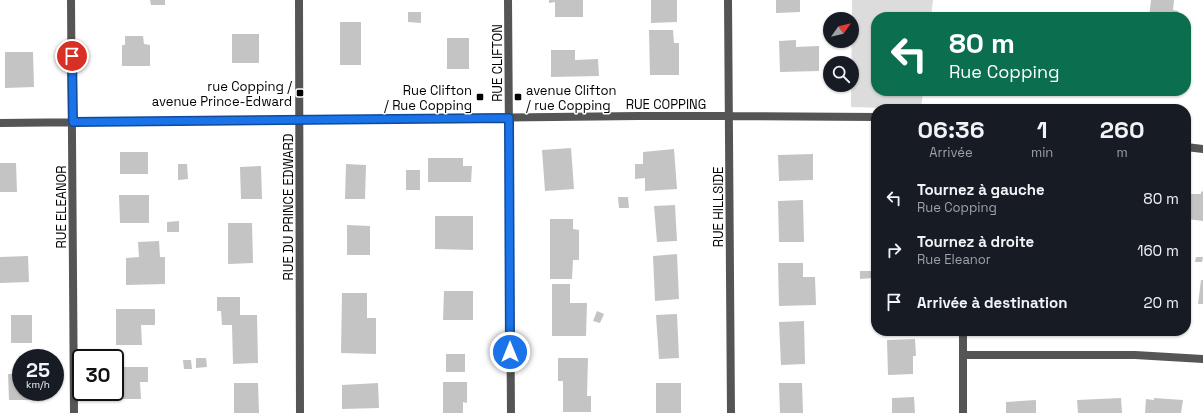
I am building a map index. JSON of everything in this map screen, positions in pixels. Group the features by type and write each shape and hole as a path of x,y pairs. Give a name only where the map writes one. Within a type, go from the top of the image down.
{"street":[{"name":"RUE ELEANOR","path":"71,0 74,413"},
{"name":"RUE DU PRINCE EDWARD","path":"299,0 300,413"},
{"name":"RUE CLIFTON","path":"508,0 511,413"},
{"name":"RUE HILLSIDE","path":"728,0 731,413"},
{"name":"RUE COPPING","path":"0,123 729,116 871,117"},
{"path":"1191,148 1203,149"},
{"path":"963,336 963,413"},
{"path":"963,355 1135,354 1203,359"}],"shaded area":[{"path":"852,0 933,0 932,12 871,12 871,96 922,96 922,104 871,104 871,108 851,107 851,92 859,92 859,56 851,56 852,48 859,48 859,12 852,12"}],"building":[{"path":"150,0 165,0 165,5 151,5"},
{"path":"549,0 583,0 583,17 555,17 555,2 549,3"},
{"path":"651,0 677,0 677,22 651,23"},
{"path":"776,0 800,0 800,12 776,13"},
{"path":"1151,0 1174,0 1173,10 1178,11 1178,12 1150,12"},
{"path":"408,12 421,12 421,23 408,22"},
{"path":"340,22 361,22 361,65 340,65"},
{"path":"649,30 673,30 674,43 679,43 679,75 650,75"},
{"path":"232,34 259,34 259,63 232,63"},
{"path":"125,36 143,36 144,44 150,45 150,66 122,66 122,45 125,45"},
{"path":"447,38 469,38 469,69 447,69"},
{"path":"796,40 796,47 819,46 819,71 780,72 779,41"},
{"path":"551,50 575,50 575,60 598,59 599,76 551,77"},
{"path":"5,52 33,52 34,87 5,88"},
{"path":"571,148 574,189 545,191 542,150"},
{"path":"674,149 677,189 645,191 645,178 635,179 635,164 643,164 643,152"},
{"path":"120,152 148,152 148,174 120,174"},
{"path":"813,154 813,180 779,181 778,155"},
{"path":"428,158 463,158 463,166 472,166 471,182 428,182"},
{"path":"0,163 16,163 17,192 0,192"},
{"path":"178,164 187,164 188,179 178,180"},
{"path":"346,164 366,165 365,199 345,199"},
{"path":"261,166 262,199 241,199 240,167"},
{"path":"406,170 420,170 420,190 406,190"},
{"path":"1201,191 1203,192 1203,221 1191,220 1191,194 1201,194"},
{"path":"119,195 149,195 149,223 120,223"},
{"path":"618,197 628,197 629,208 619,208"},
{"path":"803,200 804,242 779,242 778,201"},
{"path":"675,205 677,241 657,242 654,206"},
{"path":"435,216 473,216 473,250 435,249"},
{"path":"550,219 573,219 573,229 579,230 579,260 573,260 572,279 550,279"},
{"path":"179,221 179,232 167,232 167,222"},
{"path":"228,223 252,223 253,263 228,264"},
{"path":"347,225 370,226 370,255 347,255"},
{"path":"159,241 160,257 165,257 165,284 126,285 126,258 139,257 138,242"},
{"path":"677,254 679,299 655,301 653,256"},
{"path":"28,256 29,282 0,283 0,257"},
{"path":"1196,257 1203,257 1202,262 1195,262"},
{"path":"778,263 803,263 803,277 815,277 816,305 779,306"},
{"path":"860,271 871,271 871,278 860,279"},
{"path":"1201,280 1203,280 1203,304 1198,304"},
{"path":"552,284 570,284 570,303 587,303 586,336 552,336"},
{"path":"444,291 473,291 473,320 443,320"},
{"path":"342,293 367,293 367,318 376,318 376,354 341,353"},
{"path":"217,297 240,297 240,315 257,315 258,363 233,364 232,325 222,325 221,311 217,311"},
{"path":"116,309 155,309 155,325 141,325 142,345 116,345"},
{"path":"597,311 604,314 600,323 593,321"},
{"path":"677,314 679,358 659,359 656,315"},
{"path":"11,315 32,315 32,343 11,343"},
{"path":"804,321 805,364 781,365 779,322"},
{"path":"915,339 916,356 913,356 913,374 888,375 887,340"},
{"path":"446,354 465,354 465,372 446,372"},
{"path":"196,358 206,358 207,367 196,368"},
{"path":"558,358 588,358 587,396 591,396 591,412 563,412 563,381 558,381"},
{"path":"183,360 191,360 192,369 184,369"},
{"path":"124,367 148,367 148,382 140,382 141,399 124,399"},
{"path":"8,374 12,374 12,400 9,400"},
{"path":"443,382 467,382 467,403 463,402 463,413 443,413"},
{"path":"234,383 258,383 259,413 234,413"},
{"path":"378,383 379,408 342,409 342,385"},
{"path":"656,383 681,383 681,413 656,413"},
{"path":"779,383 802,383 803,413 780,413"},
{"path":"914,397 915,413 892,413 892,398"},
{"path":"1121,398 1122,413 1078,413 1077,400"},
{"path":"1154,398 1183,400 1181,413 1145,413 1146,399 1154,400"},
{"path":"1036,400 1036,413 1006,413 1006,402"}],"place":[{"name":"rue Copping / avenue Prince-Edward","path":"300,93"},
{"name":"Rue Clifton / Rue Copping","path":"480,97"},
{"name":"avenue Clifton / rue Copping","path":"518,97"}],"route":[{"path":"72,56 73,122 509,118 510,352"}]}
